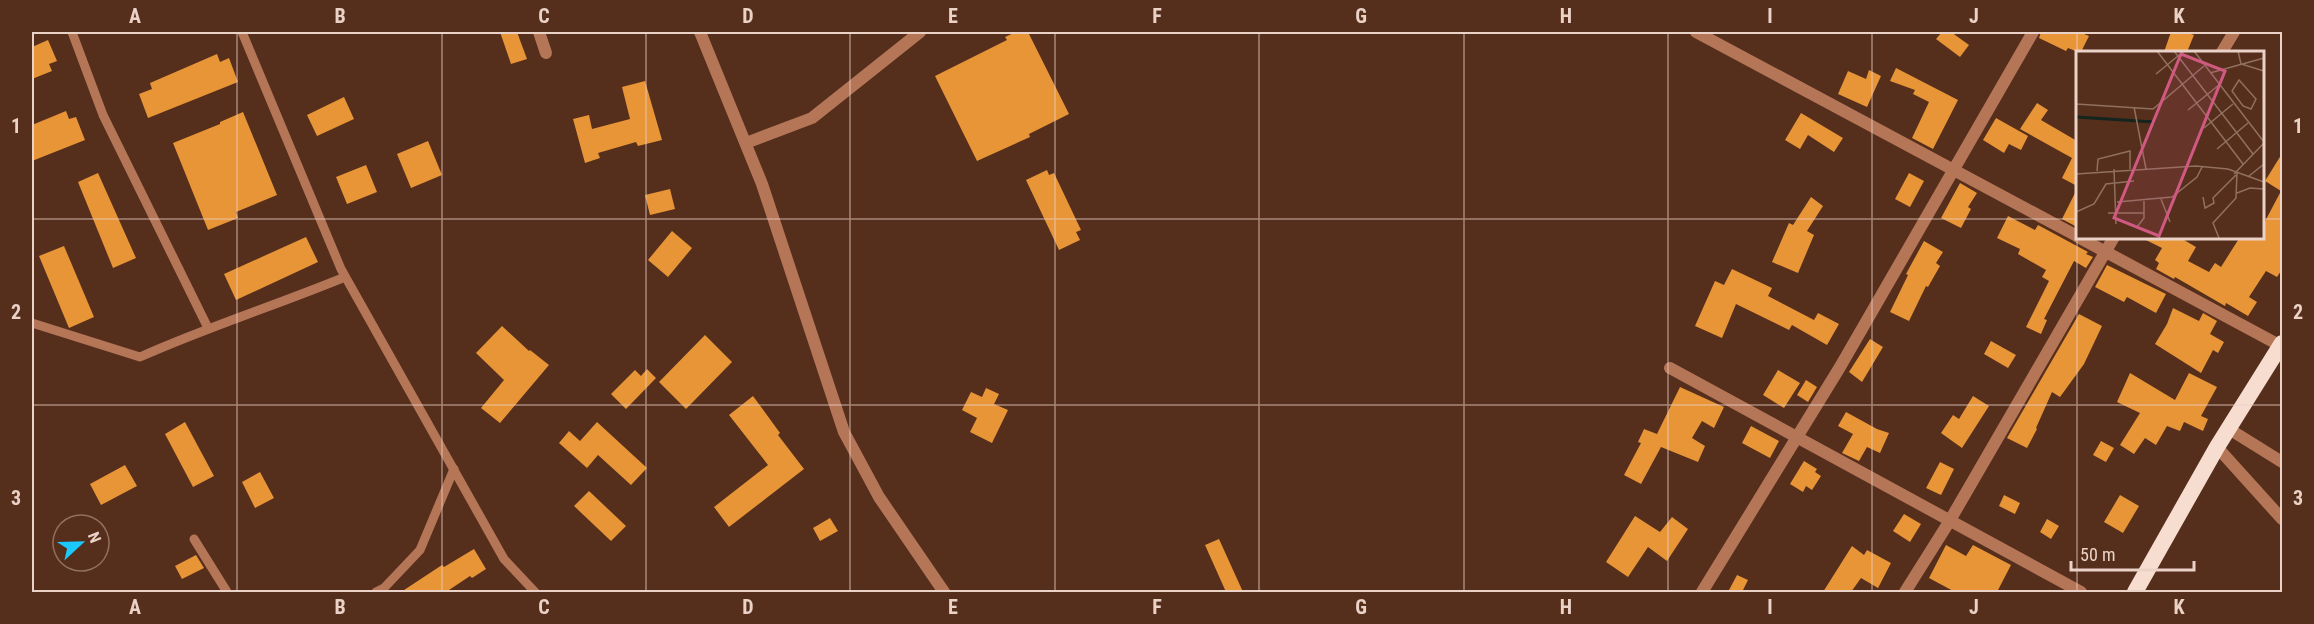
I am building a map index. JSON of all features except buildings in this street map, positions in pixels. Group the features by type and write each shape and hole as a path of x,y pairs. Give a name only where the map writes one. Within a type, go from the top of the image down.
{"highway":[{"path":"2135,592 2217,447 2282,345"}],"street":[{"path":"539,32 546,53"},
{"path":"700,32 762,184 844,432 879,497 944,592"},
{"path":"746,143 812,118 920,32"},
{"path":"1696,32 2076,236"},
{"path":"1702,592 1840,368 2033,32"},
{"path":"2223,51 2234,32"},
{"path":"2080,238 2282,345"},
{"path":"1905,592 1949,522 2113,238"},
{"path":"1670,368 2081,592"},
{"path":"2229,429 2283,462"},
{"path":"2217,447 2283,519"}],"lane":[{"path":"72,32 103,115 208,328"},
{"path":"242,32 345,277 504,559 535,592"},
{"path":"32,322 140,357 208,328 286,301 345,277"},
{"path":"376,592 384,588 420,550 454,469"},
{"path":"194,539 227,592"}]}
